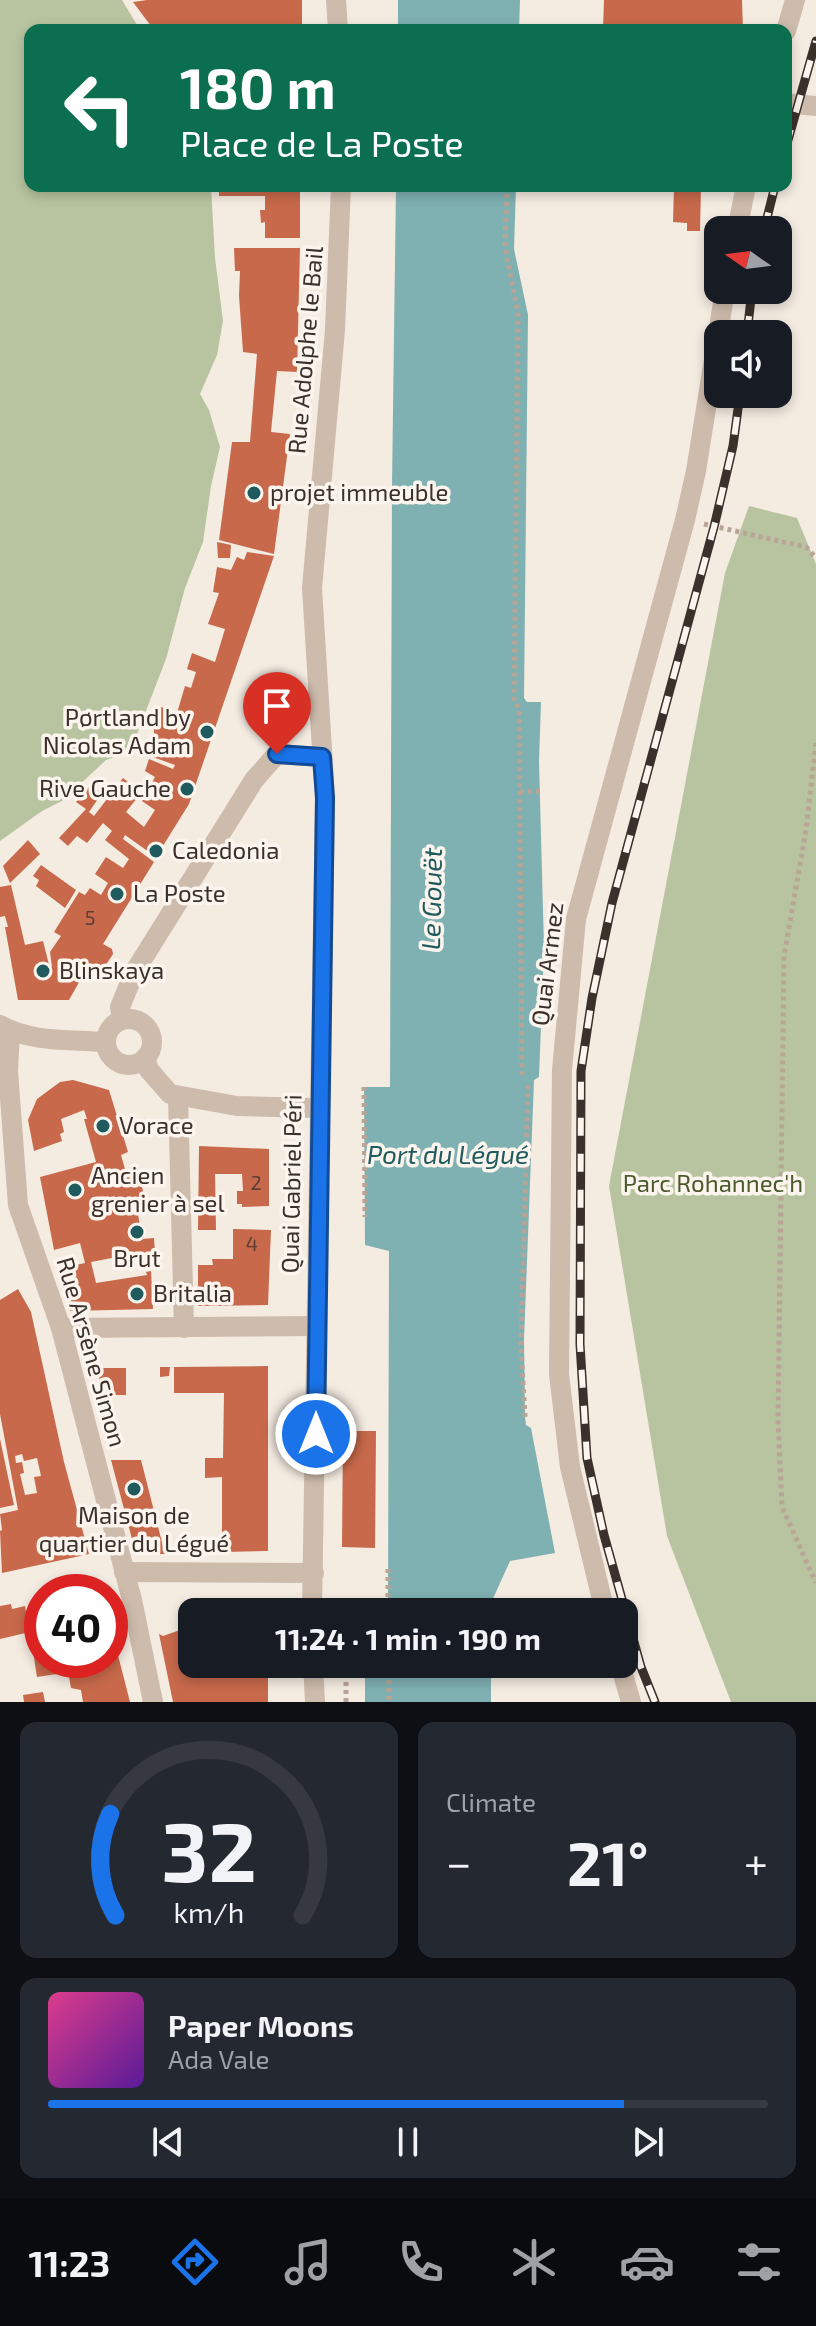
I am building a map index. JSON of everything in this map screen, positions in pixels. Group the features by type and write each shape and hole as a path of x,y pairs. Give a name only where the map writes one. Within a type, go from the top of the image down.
{"street":[{"path":"336,0 338,24"},
{"path":"788,24 795,0"},
{"path":"792,104 816,106"},
{"name":"Rue Adolphe le Bail","path":"322,757 312,588 335,330 341,192"},
{"path":"740,216 745,192"},
{"name":"Quai Armez","path":"602,1598 570,1467 559,1374 562,1070 576,919 685,520 706,408"},
{"path":"122,1019 120,1007 135,971 254,780 277,754 322,757"},
{"name":"Quai Gabriel Péri","path":"313,1598 325,798 322,757"},
{"path":"122,1019 138,1020 149,1030 152,1045 145,1058 131,1065 123,1065 110,1057 105,1042 110,1028 122,1019"},
{"path":"5,1028 42,1039 105,1042"},
{"name":"Rue Arsène Simon","path":"5,1028 9,1208 61,1328 124,1572 153,1702"},
{"path":"145,1058 149,1070 170,1094 237,1106 319,1108"},
{"path":"178,1096 184,1328"},
{"path":"61,1328 317,1326"},
{"path":"124,1572 314,1573"},
{"path":"314,1678 315,1702"},
{"path":"624,1678 631,1702"}],"path":[{"path":"507,192 505,246 518,313 514,700 519,708 522,1078"},
{"path":"685,520 806,547 816,558"},
{"path":"816,743 806,830 784,956 778,1421 782,1507 816,1583"},
{"path":"520,792 540,791"},
{"path":"525,1417 521,1346 528,1083"},
{"path":"364,1087 365,1217"},
{"path":"388,1569 388,1598"},
{"path":"346,1678 346,1702"},
{"path":"389,1678 389,1702"}],"green space":[{"path":"0,0 122,0 136,24 24,24 24,192 211,192 223,321 217,355 200,394 209,410 220,447 203,542 185,588 166,659 130,752 106,760 62,801 42,811 0,841"},
{"name":"Parc Rohannec'h","path":"749,506 797,518 816,564 816,1702 731,1702 667,1536 609,1186 725,573"}],"water":[{"path":"398,0 520,0 519,24 398,24"},
{"name":"Port du Légué","path":"396,192 516,192 514,249 528,315 524,698 527,702 541,702 539,761 544,948 539,1077 534,1080 524,1339 525,1417 526,1425 531,1428 555,1553 510,1561 493,1598 388,1598 389,1251 365,1245 364,1087 390,1087"},
{"path":"365,1678 491,1678 491,1702 365,1702"}],"building":[{"path":"302,0 302,24 150,24 133,2"},
{"path":"604,0 742,0 743,24 603,24"},
{"path":"219,192 300,192 300,238 265,238 265,222 261,223 260,210 265,210 265,196 219,196"},
{"path":"674,192 701,192 700,231 687,231 687,223 673,222"},
{"path":"234,248 300,248 297,372 277,371 271,432 290,434 274,554 219,540 232,442 250,442 257,354 243,352 240,271 235,271"},
{"path":"217,542 231,545 230,558 218,558"},
{"path":"247,552 274,556 189,804 156,857 125,835 123,839 154,862 103,944 112,949 113,954 100,974 86,970 69,1000 18,1000 5,927 8,927 5,916 0,917 0,887 11,885 25,945 43,941 52,967 50,952 61,936 54,932 79,892 85,895 90,888 101,895 108,883 95,874 106,857 123,868 129,859 105,840 112,831 103,823 87,843 77,836 68,846 59,838 86,809 76,802 91,785 102,793 89,812 94,816 123,778 132,785 127,791 137,798 126,812 144,827 155,810 142,801 155,777 145,771 149,759 173,769 175,765 150,756 154,724 161,707 177,713 185,686 191,688 196,672 187,669 192,653 215,662 225,629 208,624 219,593 213,592 217,567 231,570 237,557 244,560"},
{"path":"28,840 40,854 10,883 3,866"},
{"path":"41,865 76,890 65,908 36,886 39,880 33,876"},
{"path":"73,1080 109,1090 128,1152 121,1155 127,1176 139,1175 145,1199 136,1202 142,1239 154,1238 155,1253 144,1255 143,1252 91,1262 96,1283 147,1275 146,1272 151,1271 153,1309 70,1311 64,1285 75,1283 71,1266 85,1263 80,1243 54,1250 40,1177 96,1162 84,1119 87,1119 84,1110 61,1119 64,1132 60,1134 62,1141 34,1151 28,1120 37,1099 60,1082"},
{"path":"199,1146 269,1149 269,1206 242,1207 242,1204 237,1204 237,1191 243,1191 242,1174 215,1174 216,1230 198,1230"},
{"path":"233,1229 271,1230 268,1305 198,1306 198,1265 213,1265 212,1259 233,1259"},
{"path":"18,1289 31,1312 64,1462 89,1554 2,1573 0,1514 18,1510 0,1414 0,1300","holes":["22,1454 24,1461 37,1458 41,1476 34,1477 37,1493 25,1495 20,1474 24,1473 22,1462 16,1463 15,1456"]},
{"path":"268,1366 268,1551 222,1552 222,1477 205,1478 205,1458 223,1458 224,1393 174,1393 174,1367"},
{"path":"160,1367 170,1367 169,1376 160,1377"},
{"path":"99,1368 126,1368 126,1395 100,1395"},
{"path":"343,1431 376,1431 375,1548 342,1547"},
{"path":"0,1439 14,1505 0,1508"},
{"path":"111,1460 141,1460 165,1554 136,1554"},
{"path":"11,1604 12,1609 24,1606 24,1633 0,1639 0,1606"},
{"path":"178,1631 178,1678 268,1678 268,1702 173,1702 159,1634 163,1636"},
{"path":"69,1678 124,1678 130,1702 83,1702 81,1690 71,1688"},
{"path":"43,1692 45,1702 24,1702 23,1695"}],"railway":[{"path":"792,126 816,41"},
{"path":"768,216 774,192"},
{"path":"749,320 750,304"},
{"path":"655,1702 641,1667 604,1535 587,1458 580,1344 581,1071 592,998 612,903 714,527 733,446 738,408"}],"place":[{"name":"projet immeuble","path":"254,493"},
{"name":"Pørtland by Nicolas Adam","path":"207,732"},
{"name":"Rive Gauche","path":"187,789"},
{"name":"Caledonia","path":"156,851"},
{"name":"La Poste","path":"117,894"},
{"name":"Blinskaya","path":"43,971"},
{"name":"Vorace","path":"103,1126"},
{"name":"Ancien grenier à sel","path":"75,1190"},
{"name":"Brut","path":"137,1232"},
{"name":"Britalia","path":"137,1294"},
{"name":"Maison de quartier du Légué","path":"134,1489"}],"route":[{"path":"277,754 322,757 325,798 316,1434"}],"water label":[{"name":"Le Gouët","path":"432,899"}]}
